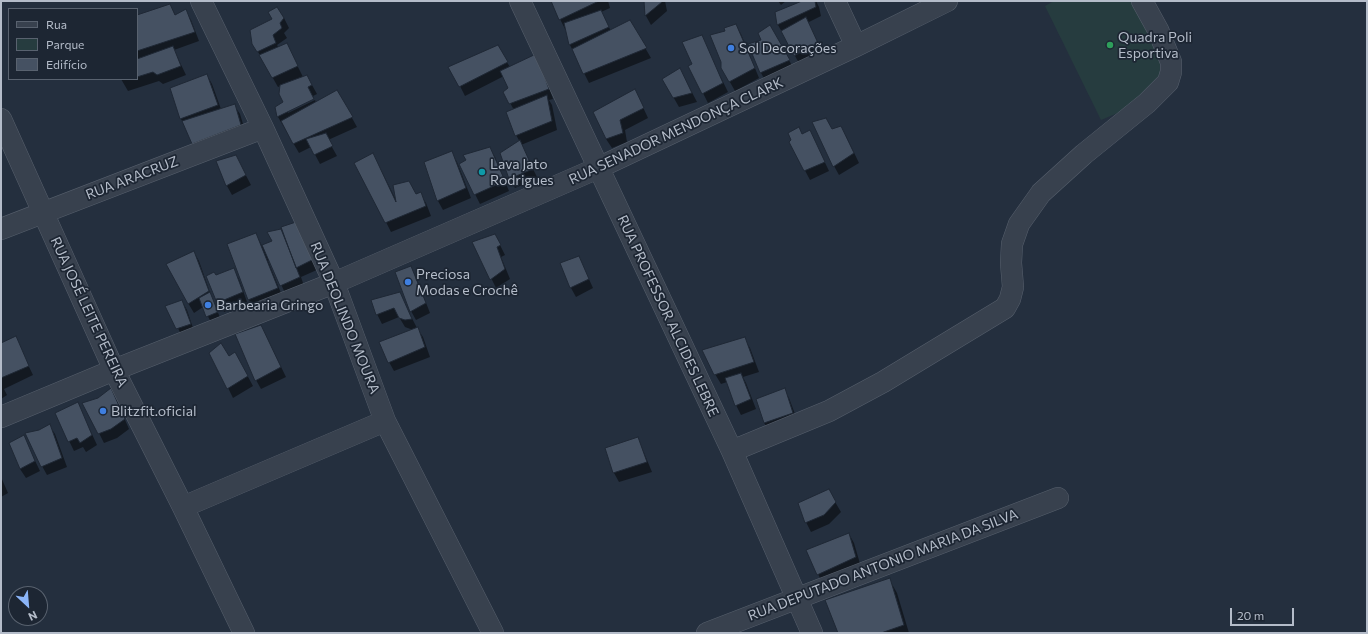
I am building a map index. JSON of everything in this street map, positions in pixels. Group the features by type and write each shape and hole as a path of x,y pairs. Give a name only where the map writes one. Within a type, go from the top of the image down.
{"street":[{"name":"RUA DEOLINDO MOURA","path":"200,1 263,128 334,283 385,421 493,633"},
{"name":"RUA PROFESSOR ALCIDES LEBRE","path":"520,1 732,451 812,633"},
{"path":"835,1 856,46"},
{"name":"RUA SENADOR MENDONÇA CLARK","path":"1,417 114,370 334,283 598,168 856,46 947,1"},
{"path":"732,451 836,407 883,382 1005,308 1010,299 1013,287 1010,262 1012,244 1020,224 1042,193 1084,154 1147,103 1168,82 1171,72 1171,62 1158,30 1142,1"},
{"name":"RUA JOSÉ LEITE PEREIRA","path":"1,119 114,370 184,507 244,633"},
{"name":"RUA ARACRUZ","path":"1,229 263,128"},
{"path":"184,507 385,421"},
{"name":"RUA DEPUTADO ANTONIO MARIA DA SILVA","path":"707,633 1058,498"}],"green space":[{"name":"Quadra Poli Esportiva","path":"1054,1 1134,1 1175,84 1139,104 1101,120 1045,6"}],"building":[{"path":"551,1 599,1 559,20"},
{"path":"644,1 662,1 662,2 645,16"},
{"path":"802,1 815,1 816,7 777,25 775,12"},
{"path":"170,4 175,15 186,9 195,32 138,51 138,15"},
{"path":"277,7 284,18 280,23 282,28 273,35 276,43 257,52 252,44 250,30 272,19 268,12"},
{"path":"601,10 609,27 569,45 564,23"},
{"path":"806,17 818,43 794,56 781,31"},
{"path":"630,20 647,48 583,74 572,49"},
{"name":"Sol Decorações","path":"736,24 755,68 729,82 721,68 721,62 710,35 725,31 724,28"},
{"path":"770,25 790,60 760,73 748,44 761,40 758,33"},
{"path":"702,35 723,83 702,94 688,66 692,64 682,42"},
{"path":"287,43 298,66 272,78 259,55"},
{"path":"498,45 508,62 459,87 448,67"},
{"path":"173,46 181,66 157,75 153,72 138,77 138,59"},
{"path":"536,54 549,89 509,104 503,92 508,88 500,71"},
{"path":"680,68 692,93 673,98 662,79"},
{"path":"207,74 218,105 180,119 170,88"},
{"path":"307,75 312,85 308,87 314,99 277,117 275,107 283,102 279,94 280,85"},
{"path":"635,89 644,108 620,120 623,133 606,139 593,112"},
{"path":"337,90 353,117 293,144 281,121"},
{"path":"547,95 552,121 515,136 506,112"},
{"path":"235,104 241,125 192,144 182,121"},
{"path":"826,118 832,129 841,126 854,153 833,167 812,122"},
{"path":"799,127 802,134 810,130 825,162 804,171 789,142 791,140 788,133"},
{"path":"326,133 333,146 314,155 306,139"},
{"path":"520,140 533,169 509,179 500,153"},
{"name":"Lava Jato Rodrigues","path":"490,147 505,181 474,195 459,164 466,160 463,155"},
{"path":"452,151 466,188 437,201 424,162"},
{"path":"373,153 396,202 393,185 409,181 416,194 421,192 426,206 385,223 354,163"},
{"path":"236,155 246,175 226,186 216,161"},
{"path":"299,221 314,259 296,268 281,227"},
{"path":"281,229 300,277 280,286 262,245 272,241 267,232"},
{"path":"256,233 278,288 248,300 227,244"},
{"path":"495,234 501,245 497,247 505,269 490,280 472,242"},
{"path":"194,251 209,291 188,304 166,264"},
{"path":"579,256 589,279 570,288 560,263"},
{"name":"Preciosa Modas e Crochê","path":"411,266 426,303 410,312 395,272"},
{"path":"234,268 243,292 217,303 206,276 214,272 216,275"},
{"name":"Barbearia Gringo","path":"210,292 218,312 206,317 199,298"},
{"path":"400,292 412,319 405,320 399,318 394,308 376,315 371,300"},
{"path":"182,300 191,324 176,329 165,306"},
{"path":"261,325 281,367 255,381 235,334"},
{"path":"418,327 425,347 388,363 379,342"},
{"path":"16,336 29,366 1,378 1,343"},
{"path":"745,337 754,362 714,375 702,350"},
{"path":"221,343 229,356 235,352 248,376 227,389 209,353"},
{"path":"741,373 751,399 735,406 725,378"},
{"name":"Blitzfit.oficial","path":"111,388 125,419 111,429 98,434 82,403 98,398"},
{"path":"785,388 793,413 764,423 756,399"},
{"path":"78,402 92,435 80,443 77,438 68,442 55,413"},
{"path":"50,424 62,458 41,467 25,433 39,430"},
{"path":"24,435 35,461 20,469 9,443"},
{"path":"638,437 647,462 613,473 605,448"},
{"path":"829,489 836,502 824,515 805,523 798,503"},
{"path":"849,533 856,557 817,575 806,550"},
{"path":"890,578 904,625 881,633 838,633 825,600"}],"place":[{"name":"Quadra Poli Esportiva","path":"1110,45"},
{"name":"Sol Decorações","path":"731,48"},
{"name":"Lava Jato Rodrigues","path":"482,172"},
{"name":"Preciosa Modas e Crochê","path":"408,282"},
{"name":"Barbearia Gringo","path":"208,305"},
{"name":"Blitzfit.oficial","path":"103,411"}]}
